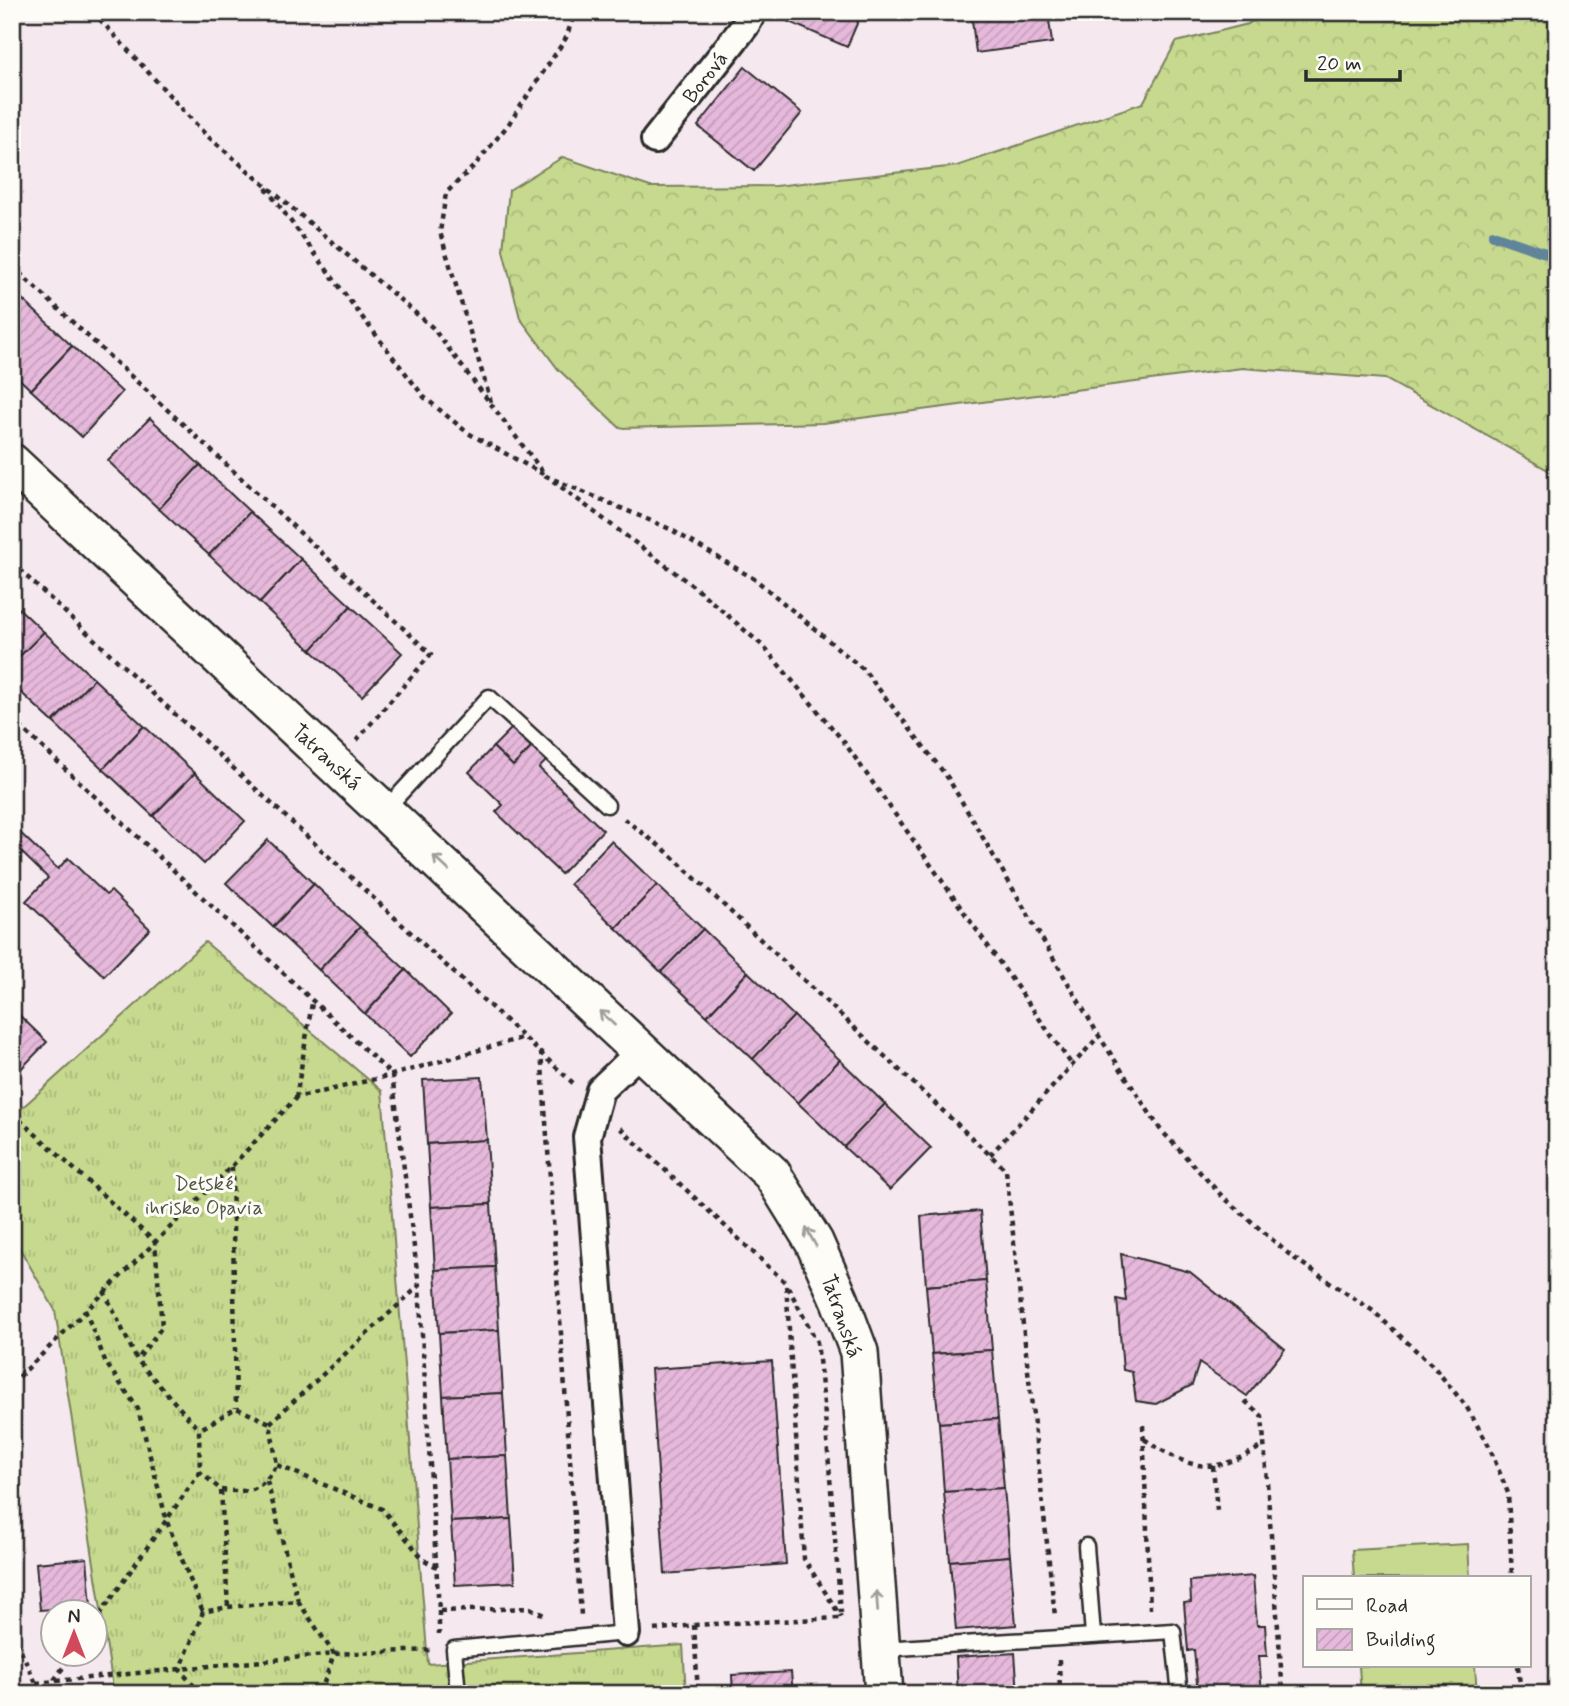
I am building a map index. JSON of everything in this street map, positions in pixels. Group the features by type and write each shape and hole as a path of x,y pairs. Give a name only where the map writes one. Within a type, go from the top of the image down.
{"street":[{"name":"Borová","path":"655,140 745,26 753,12"},
{"name":"Tatranská","path":"12,463 772,1174 814,1242 859,1352 884,1694"},
{"path":"626,1633 587,1137 600,1090 642,1051"}],"lane":[{"path":"384,811 489,698 607,805"},
{"path":"1086,1546 1093,1635"},
{"path":"881,1649 1173,1631 1181,1694"},
{"path":"458,1694 454,1648 626,1633"}],"path":[{"path":"93,12 205,134 432,327 546,476 697,589 763,646 844,742 1072,1065"},
{"path":"493,406 440,232 446,193 475,165 508,125 566,38 575,12"},
{"path":"261,181 424,397 468,433 546,476 670,529 756,580 864,670 948,778 1099,1036 1160,1129 1221,1195 1291,1256 1373,1311 1433,1366 1466,1405 1488,1444 1507,1493 1512,1576"},
{"path":"12,266 430,654 353,744"},
{"path":"12,563 526,1037 786,1283 817,1342 841,1618"},
{"path":"12,719 392,1075 419,1286 439,1611 530,1608 582,1637"},
{"path":"607,805 665,849 1006,1170 1058,1638 1060,1694"},
{"path":"296,1098 312,1002"},
{"path":"990,1155 1099,1036"},
{"path":"12,1384 232,1166 296,1098 392,1075 526,1037"},
{"path":"541,1052 582,1637"},
{"path":"12,1114 155,1242 162,1327 137,1360"},
{"path":"232,1166 236,1408"},
{"path":"786,1283 804,1559 841,1618"},
{"path":"270,1423 419,1286"},
{"path":"104,1291 137,1360 199,1430 200,1472 108,1604"},
{"path":"85,1310 106,1363 138,1409 167,1522 203,1612 180,1670"},
{"path":"1245,1401 1262,1416 1283,1694"},
{"path":"236,1408 270,1423"},
{"path":"199,1430 236,1408"},
{"path":"200,1472 221,1490 245,1492 267,1481 278,1465 270,1423"},
{"path":"1143,1425 1152,1632"},
{"path":"1143,1439 1188,1464 1213,1466 1237,1461 1264,1446"},
{"path":"278,1465 382,1509 424,1560 437,1567"},
{"path":"1213,1466 1217,1511"},
{"path":"267,1481 298,1601 334,1654"},
{"path":"221,1490 228,1607"},
{"path":"203,1612 298,1601"},
{"path":"12,1602 16,1640 41,1694"},
{"path":"626,1633 694,1625 841,1618"},
{"path":"694,1625 698,1694"},
{"path":"36,1683 334,1654 454,1648"},
{"path":"320,1694 334,1654"},
{"path":"54,1680 63,1668"},
{"path":"1518,1668 1521,1694"},
{"path":"180,1670 201,1694"}],"green space":[{"path":"1264,12 1557,12 1557,475 1385,379 1242,368 823,423 620,428 558,369 520,318 503,250 509,190 563,157 650,187 775,186 957,166 1143,103 1176,42 1248,24"},
{"name":"Detské ihrisko Opavia","path":"205,942 382,1091 428,1664 683,1645 686,1694 114,1694 108,1655 108,1598 99,1598 55,1310 12,1235 12,1117"},
{"path":"1468,1544 1470,1576 1354,1576 1352,1550"},
{"path":"1359,1668 1475,1668 1477,1694 1361,1694"}],"building":[{"path":"783,12 862,12 847,47 780,18"},
{"path":"971,12 1048,12 1052,43 976,53"},
{"path":"745,67 802,113 754,171 698,126"},
{"path":"12,291 22,299 12,309"},
{"path":"22,299 72,346 31,390 12,372 12,309"},
{"path":"72,346 122,392 82,437 31,390"},
{"path":"150,418 200,465 159,509 108,461"},
{"path":"200,465 250,512 209,555 159,509"},
{"path":"250,512 301,559 260,603 209,555"},
{"path":"301,559 351,606 311,650 260,603"},
{"path":"12,602 44,632 12,664"},
{"path":"351,606 402,653 362,696 311,650"},
{"path":"44,632 94,679 53,722 12,684 12,664"},
{"path":"94,679 144,726 103,769 53,722"},
{"path":"144,726 195,773 153,816 103,769"},
{"path":"512,728 532,747 513,766 493,747"},
{"path":"493,747 513,766 532,747 546,761 539,768 603,830 561,874 496,812 503,805 469,772"},
{"path":"195,773 245,821 204,864 153,816"},
{"path":"12,825 58,869 68,858 106,895 111,891 150,929 104,976 26,901 48,878 15,846 12,849"},
{"path":"268,840 314,884 273,927 226,883"},
{"path":"611,841 657,885 616,928 570,884"},
{"path":"314,884 360,927 319,970 273,927"},
{"path":"657,885 703,929 661,972 616,928"},
{"path":"360,927 406,970 365,1014 319,970"},
{"path":"703,929 748,972 707,1016 661,972"},
{"path":"406,970 451,1014 410,1057 365,1014"},
{"path":"748,972 794,1016 753,1059 707,1016"},
{"path":"12,1008 47,1042 12,1078"},
{"path":"794,1016 840,1060 798,1103 753,1059"},
{"path":"840,1060 885,1104 844,1147 798,1103"},
{"path":"482,1077 487,1140 427,1144 423,1080"},
{"path":"885,1104 931,1148 890,1190 844,1147"},
{"path":"487,1140 491,1204 431,1207 427,1144"},
{"path":"491,1204 495,1267 435,1270 431,1207"},
{"path":"980,1211 986,1281 926,1286 921,1216"},
{"path":"1121,1254 1190,1272 1285,1349 1247,1396 1199,1363 1192,1385 1156,1404 1136,1401 1132,1372 1123,1370 1117,1299 1126,1301"},
{"path":"495,1267 499,1330 439,1333 435,1270"},
{"path":"986,1281 992,1350 932,1354 926,1286"},
{"path":"499,1330 503,1393 443,1396 439,1333"},
{"path":"992,1350 998,1419 939,1423 932,1354"},
{"path":"772,1361 786,1564 665,1574 651,1369"},
{"path":"503,1393 507,1456 447,1459 443,1396"},
{"path":"998,1419 1004,1488 944,1492 939,1423"},
{"path":"507,1456 511,1519 451,1522 447,1459"},
{"path":"1004,1488 1010,1556 950,1561 944,1492"},
{"path":"511,1519 515,1582 455,1585 451,1522"},
{"path":"1010,1556 1016,1625 956,1630 950,1561"},
{"path":"87,1558 90,1598 39,1598 36,1563"},
{"path":"1253,1576 1257,1625 1265,1625 1267,1656 1259,1656 1262,1694 1198,1694 1194,1650 1188,1651 1184,1603 1191,1602 1190,1581"},
{"path":"1015,1653 1018,1694 958,1694 956,1657"},
{"path":"791,1672 793,1694 733,1694 732,1675"}],"waterway":[{"path":"1493,235 1557,257"}]}
